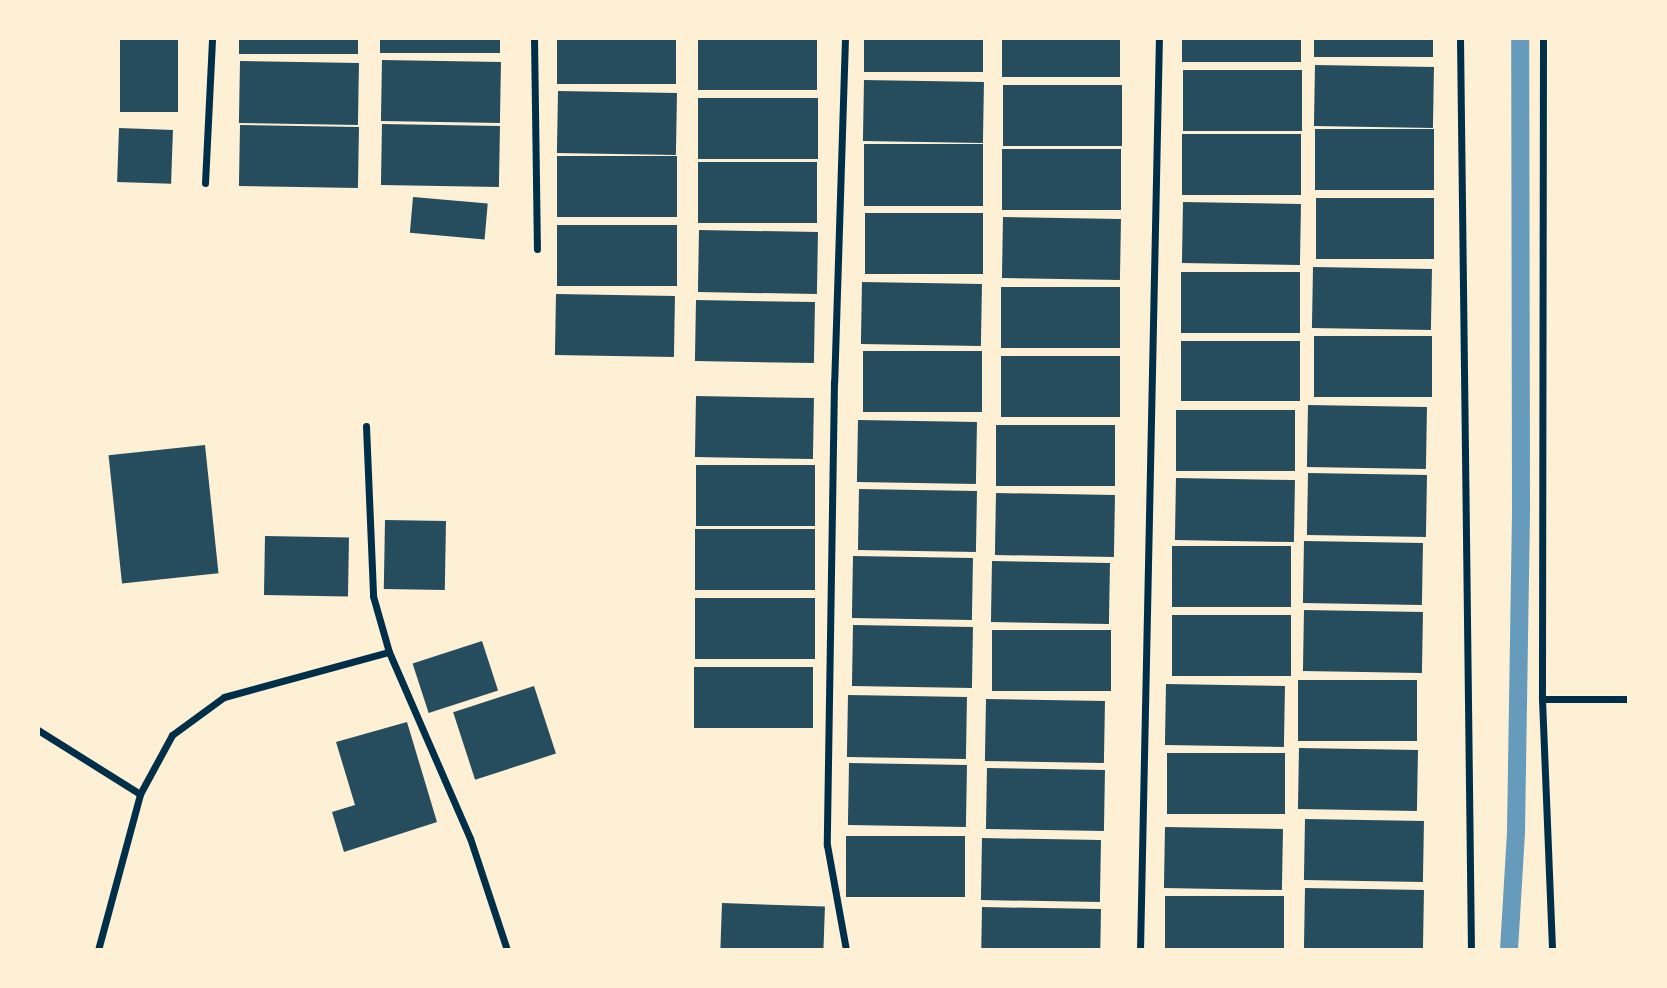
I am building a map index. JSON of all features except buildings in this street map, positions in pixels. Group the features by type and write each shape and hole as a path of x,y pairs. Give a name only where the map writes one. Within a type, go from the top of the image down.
{"street":[{"path":"205,183 212,38"},
{"path":"534,38 537,249"},
{"path":"845,38 834,382 827,845 846,950"},
{"path":"1140,950 1159,38"},
{"path":"1460,38 1471,950"},
{"path":"1543,38 1542,699 1552,950"},
{"path":"366,426 373,597 388,652 470,838 507,950"},
{"path":"97,950 140,794 173,734 224,697 388,652"},
{"path":"1542,699 1629,699"},
{"path":"38,730 140,794"}],"waterway":[{"path":"1509,950 1516,831 1521,506 1520,38"}]}
